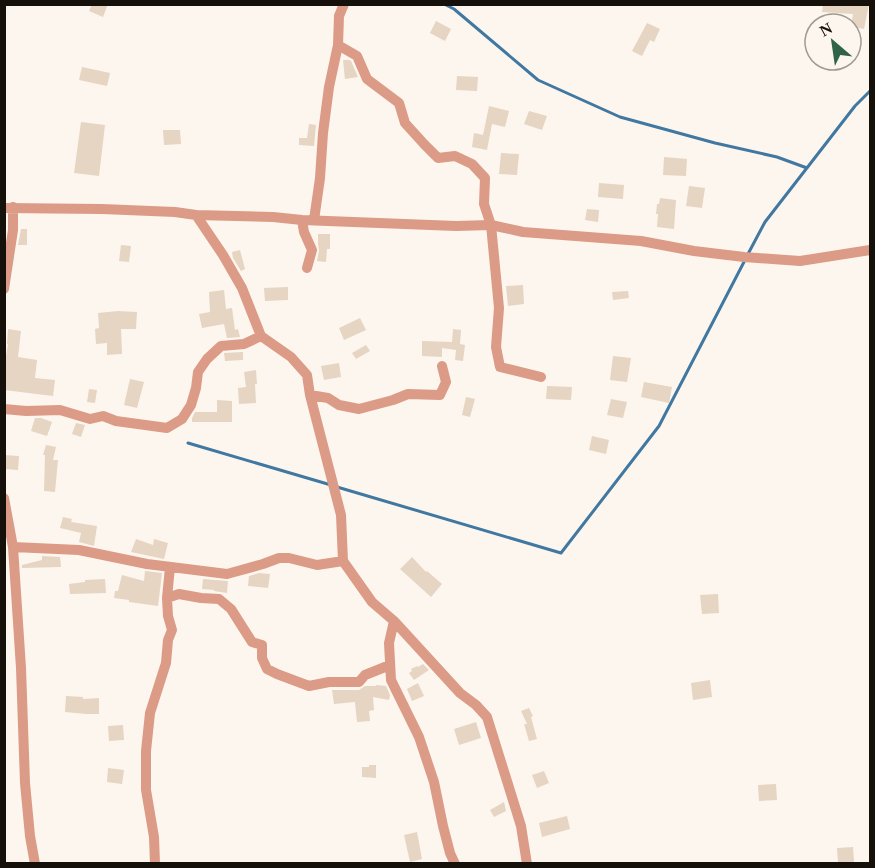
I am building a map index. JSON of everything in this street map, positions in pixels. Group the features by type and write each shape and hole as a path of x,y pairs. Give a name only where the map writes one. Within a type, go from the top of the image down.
{"street":[{"path":"314,220 329,87 338,45 339,16 344,4"},
{"path":"338,45 357,56 367,79 399,103 405,123 438,158 454,156 472,164 485,178 484,204 490,225 499,308 496,347 500,367 541,377"},
{"path":"4,289 13,230 9,207 175,212 302,220 490,225 523,232 641,241 694,251 800,261 870,250"},
{"path":"196,215 242,288 261,336 291,357 307,375 310,395 341,515 343,561 372,602 394,621 460,693 488,717 521,826 527,864"},
{"path":"302,220 304,232 312,250 308,268"},
{"path":"4,409 60,410 90,419 103,416 116,421 167,428 182,419 191,405 198,372 207,359 221,346 244,344 261,336"},
{"path":"310,395 328,398 339,405 359,409 408,394 440,395 446,382 442,366"},
{"path":"4,498 13,547 21,668 25,783 35,864"},
{"path":"13,547 79,550 147,564 227,574 279,558 289,558 317,565 343,561"},
{"path":"155,864 154,837 146,790 146,751 150,713 166,663 168,640 172,630 167,598 170,567"},
{"path":"167,598 179,594 219,599 231,609 252,642 262,645 262,658 267,669 309,686 329,682 359,682 365,675 390,664"},
{"path":"394,621 389,643 390,680 419,737 434,782 454,864"}],"building":[{"path":"92,4 108,4 103,17 89,11"},
{"path":"823,4 869,4 864,29 863,12 822,12"},
{"path":"436,21 451,29 445,41 430,33"},
{"path":"647,23 660,29 654,42 650,40 642,56 632,51"},
{"path":"343,60 351,61 358,77 345,79"},
{"path":"82,67 110,73 107,86 79,80"},
{"path":"457,76 478,77 477,91 456,90"},
{"path":"489,106 509,111 505,127 492,124 487,150 472,147 474,133 483,135"},
{"path":"529,111 547,116 542,130 524,124"},
{"path":"81,122 105,125 99,176 74,173"},
{"path":"309,124 316,125 314,146 299,145 299,138 307,138"},
{"path":"163,130 180,130 181,144 164,145"},
{"path":"501,153 519,154 517,175 499,174"},
{"path":"664,157 687,159 686,176 663,175"},
{"path":"599,183 624,185 623,199 598,197"},
{"path":"689,186 705,188 702,208 686,206"},
{"path":"660,198 676,200 674,229 657,227 657,204"},
{"path":"587,209 599,210 598,222 585,220"},
{"path":"21,229 27,229 27,245 18,245"},
{"path":"318,234 330,234 330,249 327,249 326,262 317,261"},
{"path":"121,245 131,246 129,262 119,261"},
{"path":"240,250 245,269 241,271 232,252"},
{"path":"523,285 524,304 508,306 506,286"},
{"path":"288,287 288,300 265,301 264,288"},
{"path":"224,290 226,309 232,308 235,330 238,329 240,337 227,338 224,324 202,328 199,314 210,312 209,292"},
{"path":"628,291 629,298 613,300 612,292"},
{"path":"137,312 136,329 121,329 122,354 107,355 107,343 96,344 95,329 99,328 98,313"},
{"path":"360,318 366,330 344,340 339,328"},
{"path":"8,329 21,331 18,357 37,360 35,378 55,380 53,396 4,390"},
{"path":"453,329 461,330 460,344 465,345 463,361 455,360 456,350 442,348 442,357 422,356 422,341 452,342"},
{"path":"366,345 370,351 356,359 352,353"},
{"path":"243,352 243,360 225,361 224,353"},
{"path":"613,356 631,358 627,382 610,380"},
{"path":"339,363 341,377 324,380 321,366"},
{"path":"256,370 256,403 239,404 238,388 246,387 244,372"},
{"path":"130,379 144,382 137,408 124,405"},
{"path":"644,382 672,387 669,403 641,397"},
{"path":"547,386 572,387 571,400 546,399"},
{"path":"89,389 97,390 95,403 87,402"},
{"path":"466,397 475,399 470,417 462,415"},
{"path":"611,399 627,402 623,418 607,415"},
{"path":"217,400 232,401 232,422 192,422 195,412 217,412"},
{"path":"35,418 52,422 47,436 31,431"},
{"path":"76,423 85,425 81,437 72,434"},
{"path":"592,436 609,440 606,454 589,450"},
{"path":"46,445 56,447 53,460 58,460 55,492 44,491 45,455 43,455"},
{"path":"4,455 19,456 18,470 4,469"},
{"path":"63,517 72,519 71,522 97,526 94,546 79,542 81,533 60,528"},
{"path":"136,539 153,545 154,539 168,543 164,559 131,552"},
{"path":"42,556 60,557 61,567 22,568 22,565 42,560"},
{"path":"412,557 442,584 431,597 400,569"},
{"path":"145,571 162,573 158,606 114,598 122,575 144,581"},
{"path":"259,573 270,574 268,588 248,586 249,576"},
{"path":"105,579 106,593 70,594 69,584"},
{"path":"203,579 228,581 227,593 202,589"},
{"path":"718,594 719,613 702,614 700,595"},
{"path":"423,664 429,670 414,680 409,673 411,669"},
{"path":"710,680 712,697 693,700 691,683"},
{"path":"418,683 424,696 412,701 407,689"},
{"path":"365,686 386,686 390,695 389,700 373,697 374,710 369,711 370,721 357,722 355,702 334,704 332,690 359,690"},
{"path":"66,696 83,697 83,699 99,698 99,714 65,712"},
{"path":"529,708 533,716 531,717 537,739 529,741 524,724 527,724 521,711"},
{"path":"476,722 481,738 459,745 454,729"},
{"path":"123,725 124,740 109,741 108,726"},
{"path":"369,765 376,765 376,778 362,777 362,767 369,767"},
{"path":"108,768 124,770 122,784 107,782"},
{"path":"544,771 549,783 537,788 532,775"},
{"path":"776,784 777,800 759,801 758,785"},
{"path":"504,802 506,811 494,817 490,810"},
{"path":"567,816 570,829 542,837 539,823"},
{"path":"417,832 422,859 410,862 404,835"},
{"path":"853,847 854,862 838,863 837,848"}],"waterway":[{"path":"444,4 454,9 538,80 620,117 777,157 807,168"},
{"path":"748,254 765,222 855,106 870,91"},
{"path":"337,487 561,553 659,426 745,260"},
{"path":"188,443 331,485"}]}
